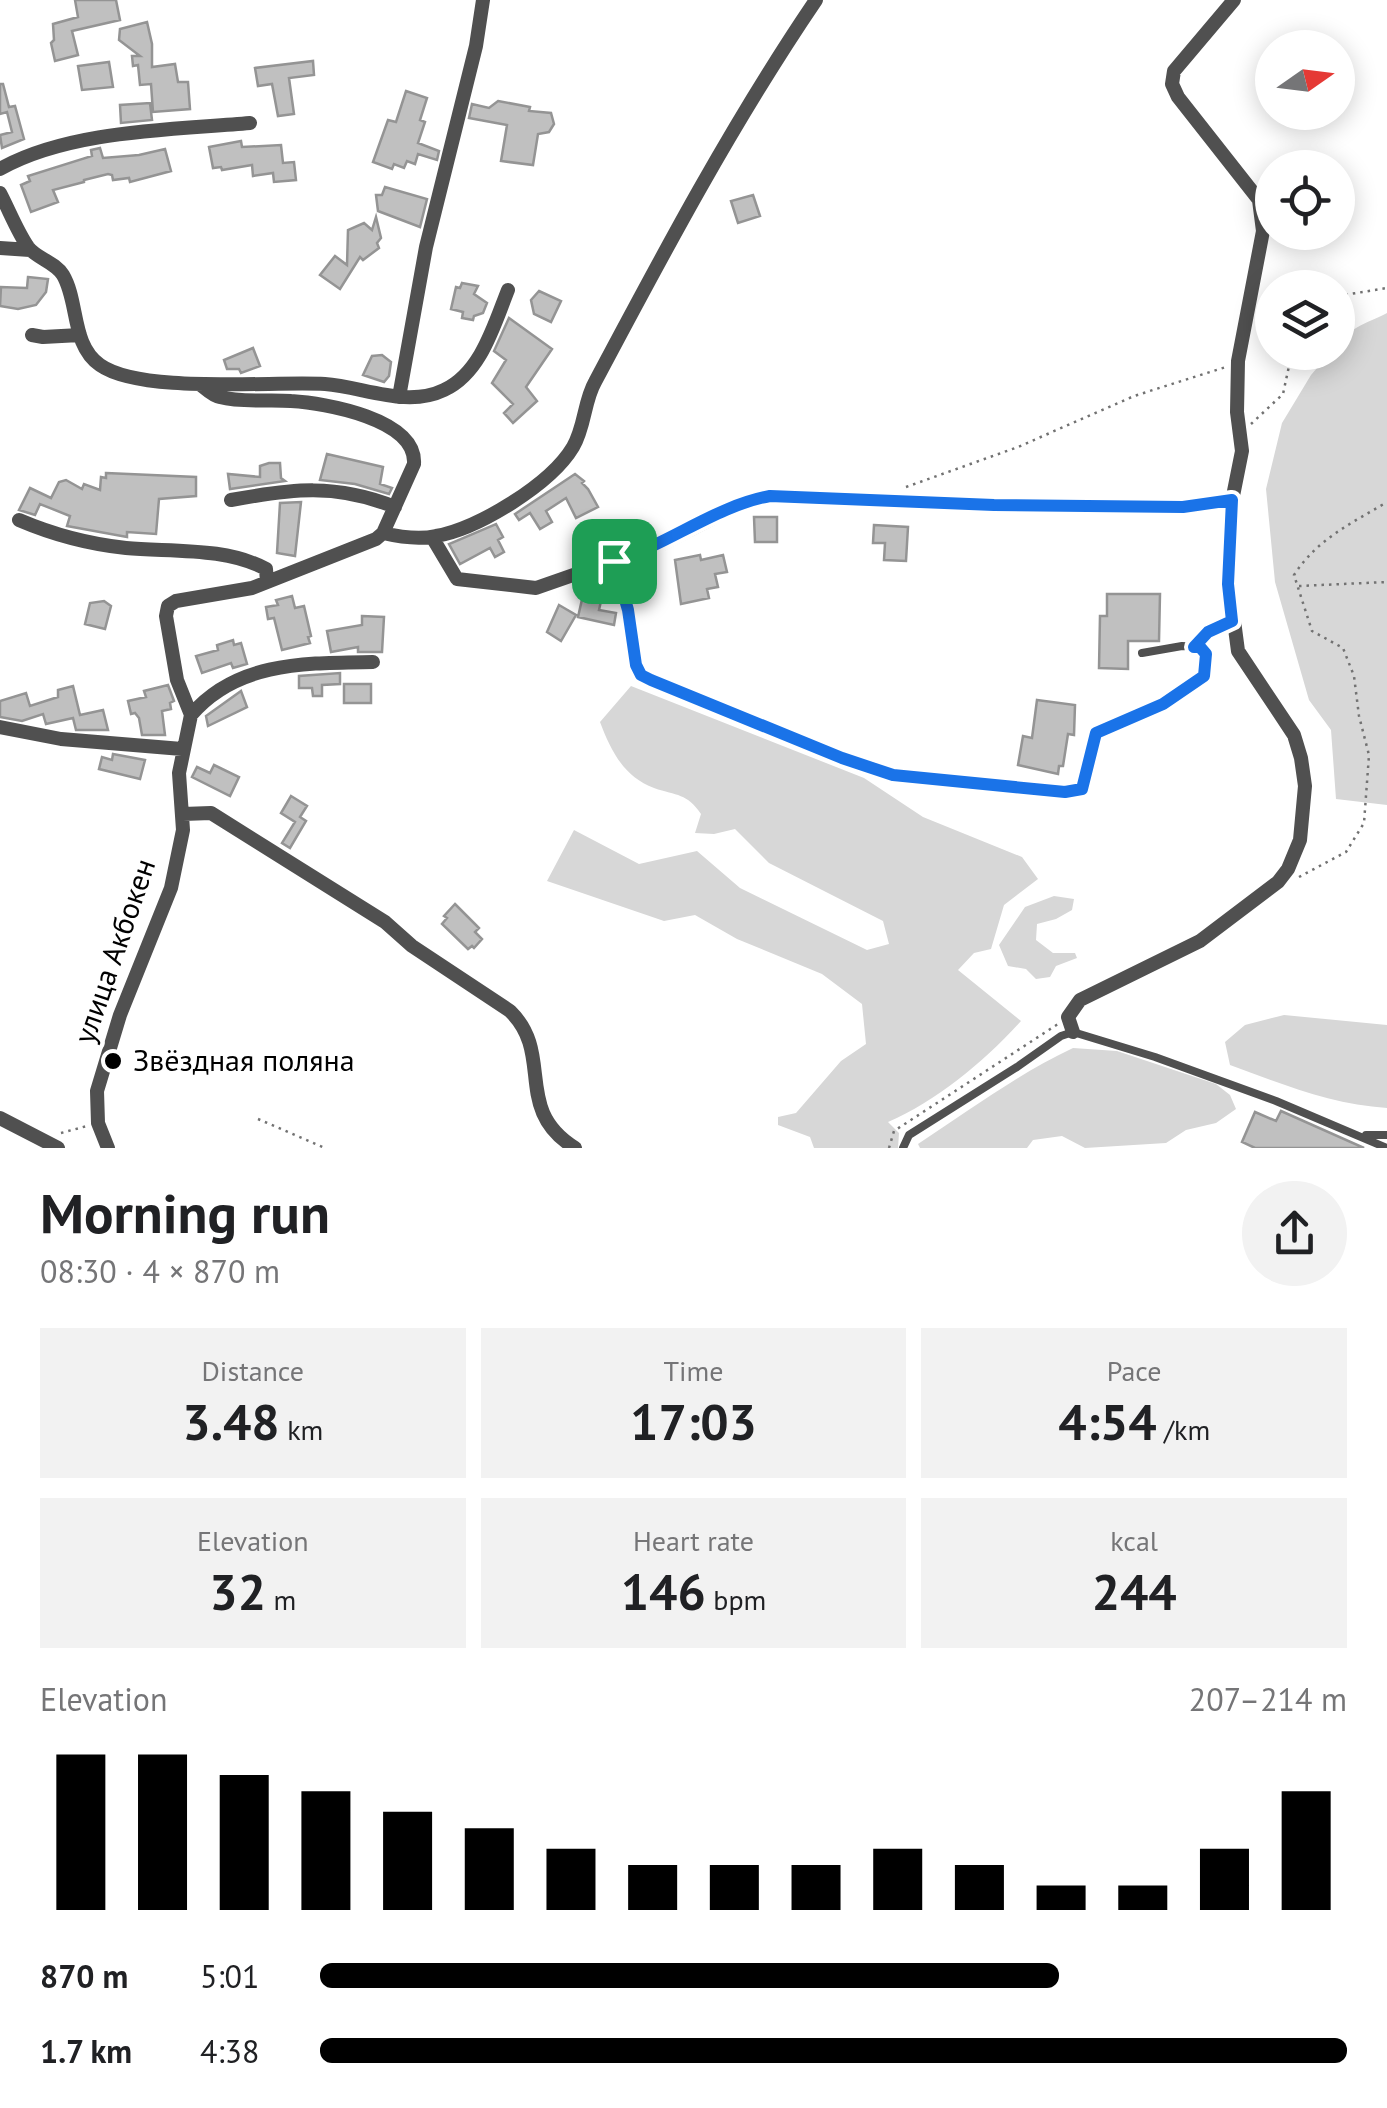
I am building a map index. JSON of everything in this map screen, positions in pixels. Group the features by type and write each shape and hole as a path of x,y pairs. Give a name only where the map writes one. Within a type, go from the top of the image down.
{"street":[{"path":"399,396 426,247 476,46 483,0"},
{"path":"383,534 432,537 460,530 532,489 574,446 592,386 648,281 738,122 816,0"},
{"path":"1074,1032 1068,1016 1080,1000 1200,942 1278,882 1300,840 1306,786 1302,758 1294,735 1238,652 1228,622 1232,500 1241,438 1240,353 1263,215 1260,200 1172,84 1174,71 1234,0"},
{"path":"0,169 79,141 250,123"},
{"path":"0,193 30,250 63,275 80,335 93,359 124,376 201,384 326,384 422,398 446,390 461,378 488,340 508,290"},
{"path":"0,248 30,250"},
{"path":"32,335 80,335"},
{"path":"201,384 218,397 297,401 382,421 415,452 414,464 395,507 383,534 376,540 252,588 176,600 168,606 166,616 178,680 191,715 224,684 247,674 280,666 373,662"},
{"path":"231,500 306,488 331,490 395,507"},
{"path":"432,537 457,579 536,588 662,544 749,500 770,496 994,505 1183,507 1232,500"},
{"path":"20,520 74,540 246,560 266,568 267,582"},
{"name":"улица Акбокен","path":"108,1148 98,1123 97,1091 133,980 171,888 184,814 179,773 191,715"},
{"path":"0,726 61,739 182,748"},
{"path":"184,814 211,813 385,922 412,946 510,1011 522,1022 532,1044 536,1095 542,1114 560,1139 575,1148"},
{"path":"0,1118 58,1148"}],"lane":[{"path":"614,561 641,675 842,758 893,775 1065,792 1082,789 1096,733 1163,704 1204,676 1206,654 1200,647 1142,653"},
{"path":"1194,647 1208,632 1228,622"},
{"path":"903,1148 909,1136 1018,1068 1060,1036 1074,1032 1156,1057 1387,1148"},
{"path":"1361,1135 1387,1135"}],"path":[{"path":"1355,293 1387,288"},
{"path":"882,499 1018,447 1134,396 1226,367 1240,353"},
{"path":"1241,438 1252,422 1283,394 1288,370"},
{"path":"1278,882 1308,874 1346,852 1364,823 1370,755 1359,716 1354,676 1343,648 1312,631 1294,575 1315,548 1387,502"},
{"path":"1297,586 1387,582"},
{"path":"889,1148 894,1131 1068,1016"},
{"path":"258,1118 324,1148"},
{"path":"36,1137 98,1123"}],"shaded area":[{"path":"1387,313 1387,805 1336,799 1331,730 1309,700 1275,582 1266,489 1282,423 1315,370 1355,370 1355,329"},
{"path":"631,686 864,778 923,817 1022,857 1038,879 1004,905 991,949 974,953 958,970 1021,1021 959,1079 888,1122 899,1133 898,1148 814,1148 810,1137 778,1125 778,1117 796,1113 841,1061 866,1044 862,1004 822,974 737,939 695,915 664,921 547,881 574,830 639,864 697,851 740,888 867,950 889,944 883,921 769,863 735,829 695,833 701,814 691,802 644,783 627,770 600,722"},
{"path":"1054,896 1074,899 1072,910 1037,924 1036,940 1053,953 1075,953 1077,958 1056,966 1050,977 1036,979 1026,969 1008,966 999,945 1025,907"},
{"path":"1284,1015 1387,1025 1387,1108 1327,1098 1230,1065 1225,1042 1245,1025"},
{"path":"1073,1048 1117,1051 1216,1084 1230,1095 1236,1109 1216,1123 1186,1130 1166,1143 1085,1148 1062,1136 1033,1140 1027,1148 920,1148 918,1144 994,1093"}],"building":[{"path":"75,0 116,0 120,20 72,31 78,55 55,61 51,43 53,24 78,17"},
{"path":"147,22 152,67 175,64 178,82 188,82 190,109 153,112 151,84 140,85 138,65 133,66 132,56 140,56 119,40 120,29"},
{"path":"313,61 314,75 289,78 294,114 278,116 272,84 258,86 255,68"},
{"path":"109,62 113,87 82,90 78,66"},
{"path":"0,84 9,107 15,106 24,139 2,148 0,135 12,132 7,112 0,114"},
{"path":"406,91 427,98 418,143 439,151 437,160 418,154 415,164 407,161 404,168 394,164 392,169 373,162 388,120 396,122"},
{"path":"498,101 551,113 554,124 549,132 538,134 533,165 501,161 507,125 469,118 472,104 489,108"},
{"path":"150,103 152,120 121,123 120,105"},
{"path":"241,141 242,147 281,145 283,163 294,162 296,180 274,182 273,173 253,176 252,165 213,168 209,147"},
{"path":"100,148 103,158 165,149 171,171 130,182 129,178 113,180 108,174 84,180 53,190 58,202 31,212 21,185 30,181 28,176 92,156 91,150"},
{"path":"385,187 427,199 420,227 378,211 376,195 382,195"},
{"path":"753,195 760,216 738,223 731,201"},
{"path":"376,217 379,248 363,260 360,257 340,289 320,275 335,256 347,265 348,230 364,223 372,230"},
{"path":"28,277 48,279 46,292 36,305 18,309 0,306 1,287 27,288"},
{"path":"462,283 478,286 474,294 487,303 483,313 473,320 462,318 463,312 451,309 456,287 460,288"},
{"path":"539,291 561,301 551,322 534,314 531,300"},
{"path":"509,318 552,349 526,387 537,401 513,423 504,413 513,404 492,383 506,360 494,351"},
{"path":"253,348 260,366 241,373 239,369 227,369 224,360"},
{"path":"382,355 391,362 384,382 363,375 372,356"},
{"path":"327,454 383,467 380,484 392,488 389,494 355,484 320,480"},
{"path":"280,463 281,478 285,481 230,489 228,474 260,477 260,466"},
{"path":"106,473 196,477 196,496 159,499 156,534 127,532 127,537 67,526 70,516 40,504 35,515 19,510 30,488 51,498 59,482 66,480 82,489 84,484 100,490 101,477 106,478"},
{"path":"575,474 584,481 598,507 576,518 566,498 546,511 552,522 540,529 530,513 519,520 515,514"},
{"path":"301,502 295,556 277,553 280,503"},
{"path":"754,517 777,517 777,542 755,542"},
{"path":"496,524 503,537 498,540 504,552 495,557 490,548 460,564 449,544"},
{"path":"874,525 908,527 906,561 884,560 885,543 873,543"},
{"path":"700,555 701,560 723,555 727,572 715,574 718,587 707,589 709,598 681,604 675,560"},
{"path":"586,582 605,583 599,610 616,613 614,625 578,617"},
{"path":"1107,594 1160,594 1159,641 1128,641 1128,669 1099,668 1100,616 1107,616"},
{"path":"292,596 295,608 304,606 310,643 282,650 274,618 268,619 266,607"},
{"path":"104,601 111,606 105,629 85,624 90,603"},
{"path":"559,605 576,615 561,641 547,632"},
{"path":"362,616 384,617 382,652 358,652 358,647 331,652 327,631 362,625"},
{"path":"233,640 234,645 241,643 247,664 233,668 231,663 202,673 196,656 218,650 217,645"},
{"path":"340,673 340,684 322,685 322,696 313,696 312,688 299,688 299,676"},
{"path":"344,684 371,684 371,703 344,703"},
{"path":"168,685 174,701 170,703 171,709 162,711 165,735 142,735 139,718 131,714 128,701 146,697 144,691"},
{"path":"73,686 80,715 103,710 108,730 76,730 73,718 46,724 43,714 22,721 0,717 0,701 26,693 30,706 58,697 58,690"},
{"path":"241,691 247,707 208,726 206,716"},
{"path":"1037,700 1075,705 1074,735 1068,734 1058,774 1018,765 1023,736 1032,738"},
{"path":"113,754 145,760 140,779 99,769 102,757 112,760"},
{"path":"214,765 239,777 230,796 192,777 197,767 210,773"},
{"path":"291,796 307,806 300,817 306,821 290,848 282,843 295,822 281,813"},
{"path":"455,904 479,928 475,932 482,939 474,948 468,949 442,924"},
{"path":"1281,1111 1364,1148 1255,1148 1242,1142 1255,1112 1276,1121"}],"place":[{"name":"Звёздная поляна","path":"113,1061"}],"route":[{"path":"770,496 994,505 1183,507 1232,500 1233,511 1228,584 1232,621 1208,632 1194,647 1200,647 1206,654 1204,676 1163,704 1096,733 1082,789 1065,792 893,775 842,758 641,675 614,561 662,544 749,500 770,496"}]}
